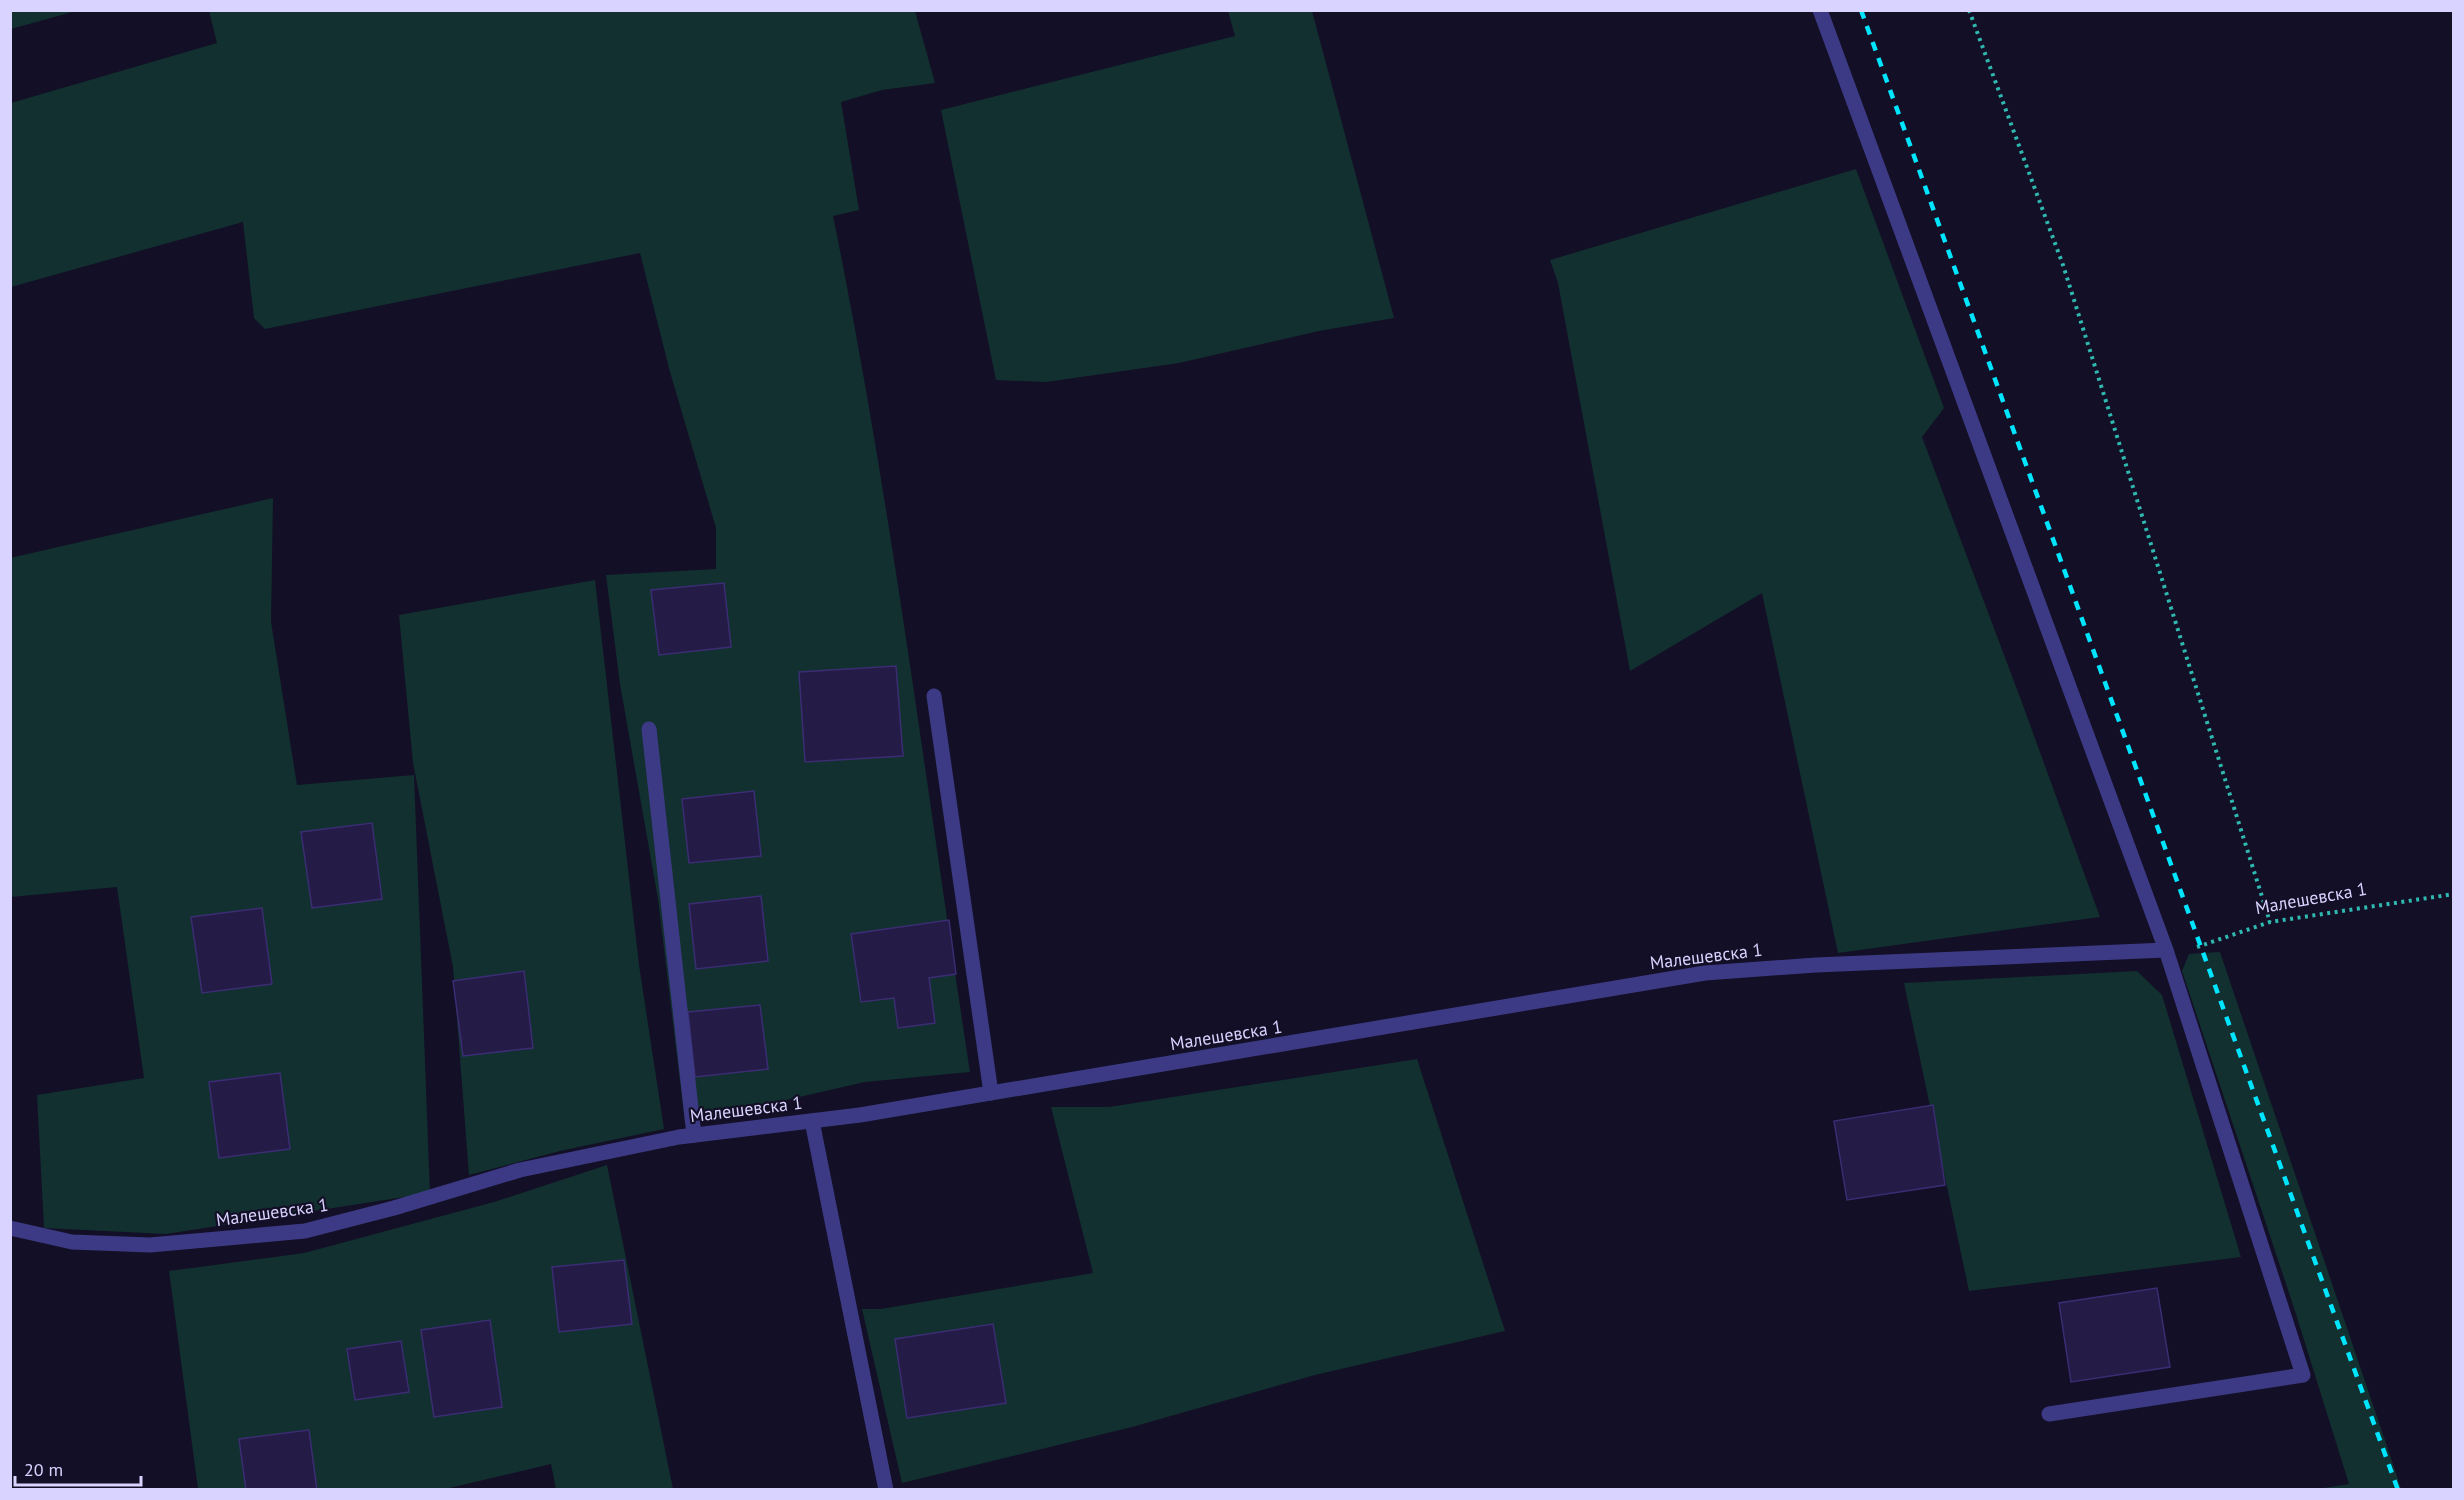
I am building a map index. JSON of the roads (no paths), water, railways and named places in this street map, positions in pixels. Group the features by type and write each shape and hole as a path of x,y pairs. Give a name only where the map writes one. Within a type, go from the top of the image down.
{"street":[{"path":"1820,10 2166,951 2303,1375 2049,1414"},
{"path":"934,696 991,1093"},
{"path":"649,729 694,1135"},
{"name":"Малешевска 1","path":"10,1228 72,1242 150,1245 304,1230 394,1208 520,1170 694,1135 812,1121 991,1093 1705,973 1828,964 2166,951"},
{"path":"812,1121 886,1490"}],"railway":[{"path":"1861,10 2398,1490"}]}
